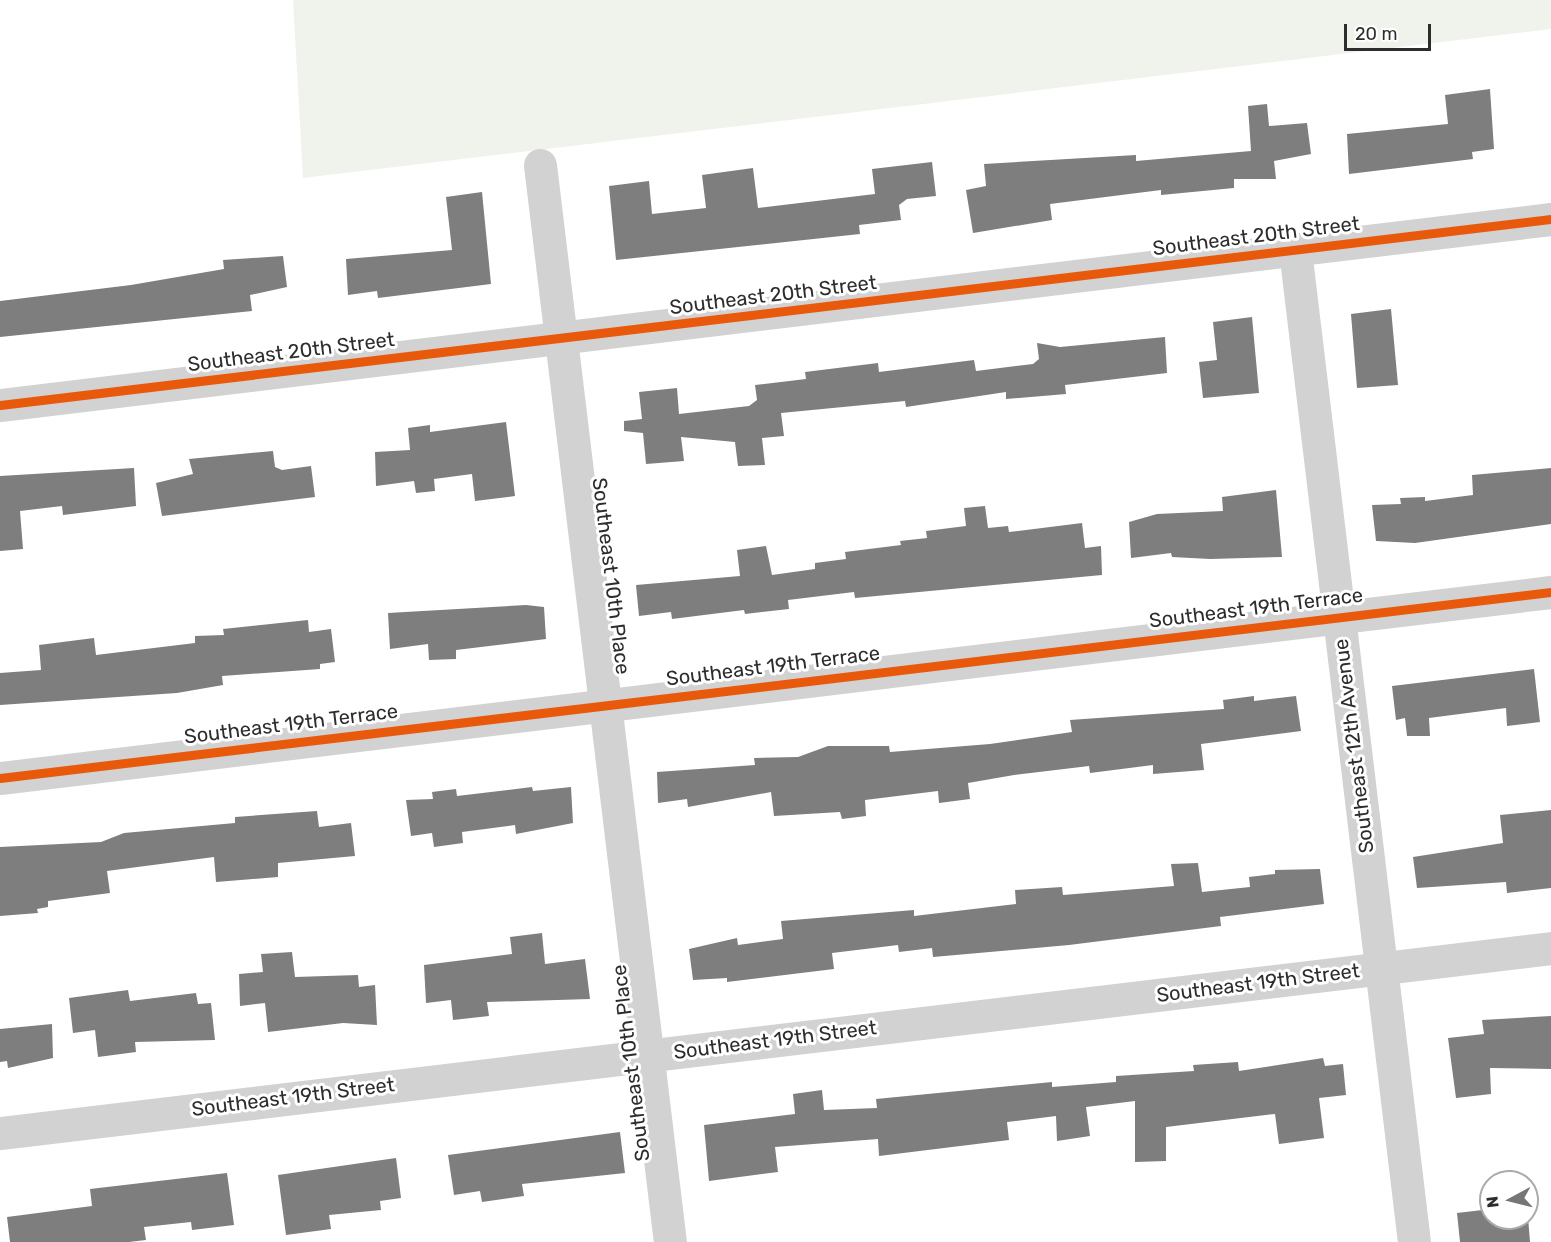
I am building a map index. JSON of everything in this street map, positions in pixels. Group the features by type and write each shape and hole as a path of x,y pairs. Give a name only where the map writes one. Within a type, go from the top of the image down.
{"street":[{"name":"Southeast 10th Place","path":"540,165 609,704 670,1242"},
{"name":"Southeast 20th Street","path":"0,405 1551,219"},
{"name":"Southeast 12th Avenue","path":"1295,250 1414,1242"},
{"name":"Southeast 19th Terrace","path":"0,778 1551,592"},
{"name":"Southeast 19th Street","path":"0,1133 1551,948"}],"shaded area":[{"path":"293,0 1551,0 1551,29 303,178"}],"building":[{"path":"1490,89 1494,149 1472,152 1473,159 1349,174 1347,134 1448,124 1445,95"},
{"path":"1267,104 1269,126 1307,123 1311,154 1274,161 1276,179 1234,179 1234,188 1161,195 1161,190 1050,204 1052,220 973,233 966,190 986,186 984,164 1136,155 1136,161 1251,151 1248,106"},
{"path":"932,162 936,196 907,199 899,205 901,220 859,225 860,234 616,260 609,186 649,181 652,214 706,208 702,175 753,168 758,208 875,194 872,169"},
{"path":"482,192 491,284 378,298 377,291 348,295 346,259 452,250 446,197"},
{"path":"283,256 287,287 250,295 252,311 0,337 0,301 131,285 224,269 223,260"},
{"path":"1391,309 1398,385 1357,388 1351,314"},
{"path":"1252,317 1259,393 1203,398 1199,362 1217,360 1213,322"},
{"path":"1165,337 1167,373 1065,385 1066,394 1006,399 1006,392 906,407 905,401 781,413 784,436 762,438 765,465 738,466 735,442 681,437 684,461 646,464 643,433 624,431 624,421 642,419 639,392 677,388 679,414 749,406 757,400 755,385 806,379 805,372 878,363 879,372 974,360 976,371 1033,364 1039,359 1037,343 1060,347"},
{"path":"506,422 515,496 475,501 472,474 434,479 435,491 416,493 414,481 376,486 375,452 410,450 408,428 430,425 430,432"},
{"path":"273,451 275,467 282,470 311,466 315,497 162,516 156,483 193,474 189,459"},
{"path":"134,468 136,506 63,515 62,506 20,511 23,549 0,551 0,476"},
{"path":"1551,468 1551,524 1415,543 1376,541 1372,505 1401,504 1400,498 1425,497 1425,501 1473,495 1472,475"},
{"path":"1276,490 1282,557 1210,559 1172,557 1171,553 1131,558 1129,522 1157,514 1223,511 1222,497"},
{"path":"985,506 988,528 1008,526 1009,532 1082,523 1085,548 1101,546 1102,575 855,598 854,592 788,600 789,609 745,614 744,610 672,619 671,612 639,616 636,585 740,576 737,550 766,546 772,575 815,569 815,563 846,559 845,552 901,545 900,541 927,538 926,531 966,526 964,508"},
{"path":"526,605 544,607 546,639 456,650 456,659 429,660 428,644 390,649 388,613"},
{"path":"308,620 309,632 331,629 335,662 320,664 320,669 222,676 223,685 177,693 0,705 0,673 41,670 39,645 94,638 96,655 195,643 195,636 224,635 223,629"},
{"path":"1534,669 1540,722 1507,726 1506,708 1429,718 1430,736 1407,736 1405,718 1396,720 1392,686"},
{"path":"1254,696 1254,701 1296,696 1301,731 1201,744 1204,770 1153,774 1153,765 1090,773 1089,766 1014,775 968,783 970,799 939,803 938,791 865,800 866,816 842,819 840,812 774,816 771,792 688,807 687,799 658,803 657,772 755,765 754,758 798,757 828,746 889,746 890,752 990,744 1072,732 1070,720 1224,709 1223,700"},
{"path":"532,787 533,791 571,787 573,823 516,834 515,825 462,832 463,843 434,847 432,833 411,836 406,800 433,799 432,792 456,789 457,796"},
{"path":"1551,810 1551,888 1507,893 1506,882 1417,888 1413,857 1503,843 1500,815"},
{"path":"317,811 319,827 351,823 355,856 278,863 278,877 216,882 214,857 107,871 110,893 48,901 48,907 37,909 38,913 0,916 0,847 101,842 124,833 235,823 235,817"},
{"path":"1198,863 1202,892 1250,887 1249,877 1275,874 1275,870 1320,869 1324,904 1220,917 1221,926 1069,945 933,957 932,948 899,952 898,945 832,953 834,969 727,982 727,978 693,980 689,949 737,938 738,945 783,939 781,921 914,910 914,916 1016,904 1015,890 1062,887 1063,895 1174,886 1171,864"},
{"path":"542,933 545,964 585,959 590,999 487,1002 489,1016 453,1020 451,1000 426,1003 424,965 512,954 510,937"},
{"path":"292,952 295,977 358,975 359,987 375,985 377,1025 343,1023 268,1032 265,1003 240,1006 239,974 263,972 261,954"},
{"path":"128,990 130,1001 196,993 198,1004 211,1003 215,1040 135,1042 136,1052 98,1057 95,1030 73,1033 69,998"},
{"path":"1551,1016 1551,1069 1490,1068 1491,1094 1456,1098 1448,1038 1484,1034 1482,1020"},
{"path":"52,1024 53,1058 8,1068 7,1061 0,1062 0,1029"},
{"path":"1323,1058 1325,1066 1343,1064 1346,1095 1319,1098 1324,1138 1279,1144 1275,1114 1166,1127 1166,1161 1135,1162 1135,1101 1086,1107 1090,1136 1057,1141 1056,1116 1007,1122 1009,1140 879,1156 878,1139 775,1147 778,1172 709,1181 704,1125 795,1114 793,1094 822,1090 824,1110 877,1108 876,1099 1052,1082 1052,1087 1116,1082 1116,1076 1194,1071 1193,1065 1238,1062 1239,1071"},
{"path":"620,1132 625,1173 522,1184 524,1196 482,1202 480,1191 454,1195 448,1155"},
{"path":"396,1158 401,1198 380,1201 381,1210 329,1215 331,1229 286,1235 278,1175"},
{"path":"227,1173 234,1225 192,1230 191,1222 144,1227 146,1240 129,1242 10,1242 7,1217 92,1206 90,1189"},
{"path":"1479,1210 1479,1230 1529,1230 1530,1242 1460,1242 1457,1213"}],"cycle path":[{"path":"0,405 1551,219"},
{"path":"0,778 1551,592"}]}
